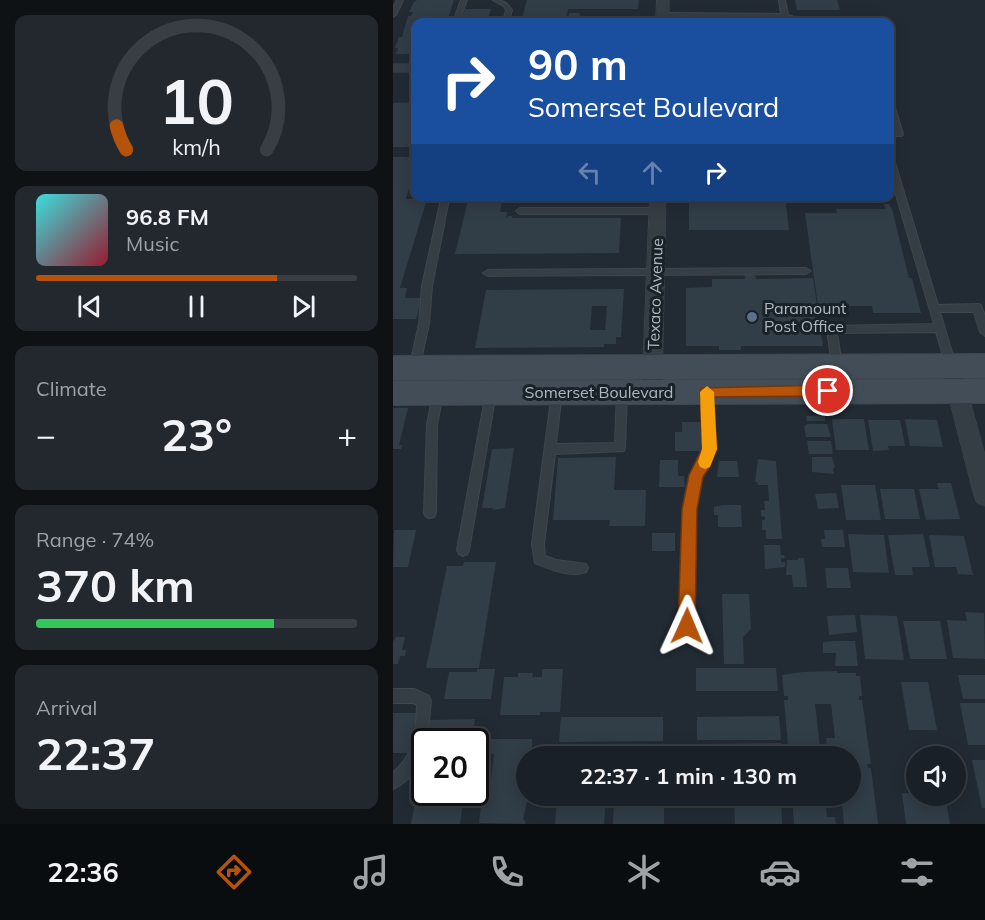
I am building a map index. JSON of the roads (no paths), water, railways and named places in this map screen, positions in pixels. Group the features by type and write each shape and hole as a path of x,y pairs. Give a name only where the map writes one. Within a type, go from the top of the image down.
{"main road":[{"name":"Somerset Boulevard","path":"405,380 653,379 837,366 965,383"},
{"name":"Somerset Boulevard","path":"405,380 438,393 622,392 653,379 706,392 965,383 985,366"}],"street":[{"path":"663,0 663,18"},
{"path":"393,68 411,68"},
{"name":"Texaco Avenue","path":"653,379 658,204"},
{"path":"965,383 985,496"}],"lane":[{"path":"457,18 464,0"},
{"path":"495,0 506,5 509,10 507,18"},
{"path":"782,0 785,16"},
{"path":"393,15 396,4"},
{"path":"726,18 785,16 793,18"},
{"path":"894,118 899,134 894,134"},
{"path":"894,185 939,328 965,383"},
{"path":"405,380 424,324 427,286 445,201"},
{"path":"520,211 658,204"},
{"path":"488,273 805,271"},
{"path":"933,309 981,308 985,332"},
{"path":"837,366 832,329 939,328"},
{"path":"557,392 538,544 539,559 556,566 582,568"},
{"path":"550,449 620,448 622,392"},
{"path":"687,626 689,509 696,475 709,449 706,392"},
{"path":"430,513 432,425 438,393"},
{"path":"463,550 491,393"},
{"path":"393,696 414,696 424,701 421,739 417,753 411,765 393,782"}],"place":[{"name":"Paramount Post Office","path":"752,317"}]}
